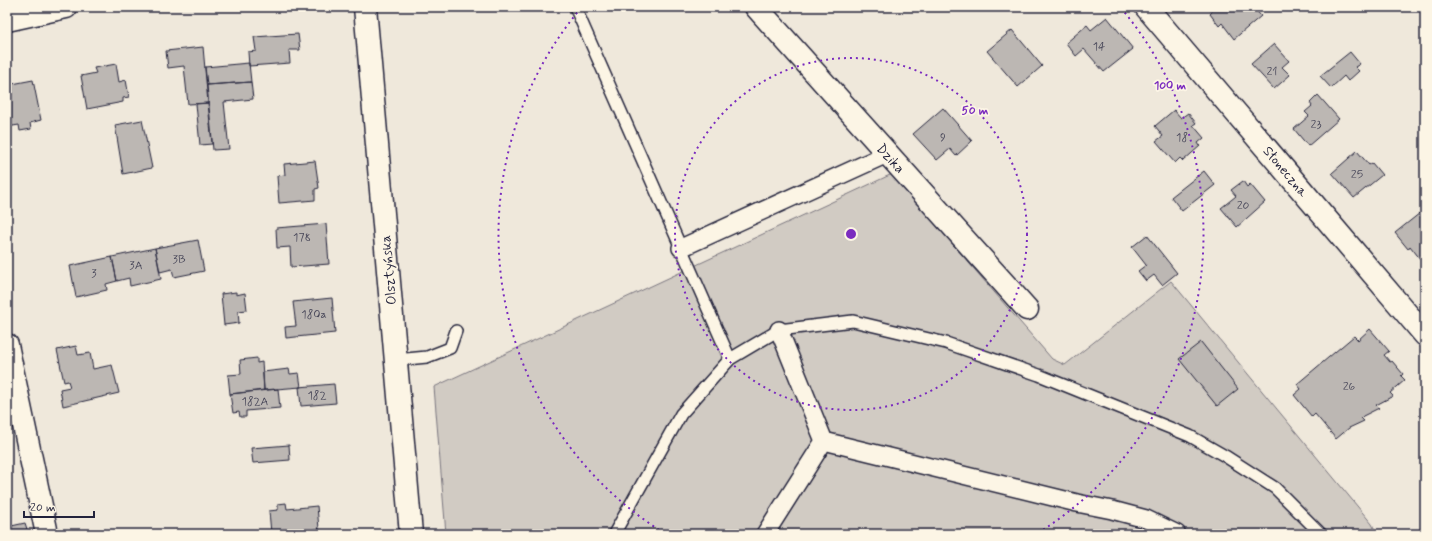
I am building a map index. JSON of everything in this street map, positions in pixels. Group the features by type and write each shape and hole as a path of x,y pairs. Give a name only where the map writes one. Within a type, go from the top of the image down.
{"street":[{"path":"7,20 66,7"},
{"name":"Olsztyńska","path":"365,7 411,534"},
{"name":"Dzika","path":"756,7 1027,309"},
{"name":"Słoneczna","path":"1146,7 1425,335"},
{"path":"681,248 887,154"},
{"path":"779,330 824,441"},
{"path":"7,345 47,534"},
{"path":"765,534 824,441"},
{"path":"824,441 1112,510 1146,520 1177,534"}],"lane":[{"path":"575,7 730,359"},
{"path":"614,534 681,414 730,359 779,330 852,321 946,343 1039,375 1190,436 1226,456 1275,488 1321,534"},
{"path":"396,360 427,357 450,348 456,331"}],"shaded area":[{"path":"892,174 1052,359 1065,365 1171,281 1372,524 1377,534 446,534 434,387"}],"building":[{"path":"1208,7 1253,7 1261,16 1234,39 1222,23 1219,26 1210,14 1212,12"},
{"path":"1107,17 1133,49 1104,72 1084,49 1076,56 1066,43 1087,25 1091,30"},
{"path":"1012,30 1042,66 1018,87 987,51"},
{"path":"298,34 300,50 289,50 290,63 249,66 248,52 256,51 254,37"},
{"path":"1274,44 1289,61 1282,67 1290,75 1274,89 1251,64"},
{"path":"203,47 208,103 188,104 184,66 168,68 166,51"},
{"path":"1350,52 1360,64 1355,67 1359,71 1348,81 1344,76 1331,88 1320,76"},
{"path":"249,63 251,82 207,85 205,67"},
{"path":"116,64 119,82 126,80 129,97 123,98 123,102 87,109 81,76 96,73 94,68"},
{"path":"33,80 41,120 30,123 31,129 20,131 19,125 7,127 7,85"},
{"path":"251,82 253,99 224,102 229,149 213,150 207,85"},
{"path":"1318,95 1339,119 1308,146 1294,129 1309,116 1305,112 1312,106 1310,103"},
{"path":"208,103 212,144 200,145 196,104"},
{"path":"943,108 972,141 956,156 950,149 937,160 913,134"},
{"path":"1174,110 1181,118 1188,113 1196,123 1193,125 1204,138 1198,143 1200,146 1183,161 1180,158 1175,163 1156,141 1163,136 1155,126"},
{"path":"142,120 152,168 123,174 115,125"},
{"path":"1357,151 1369,165 1372,163 1382,175 1354,198 1332,173"},
{"path":"315,161 319,188 315,189 315,200 279,203 277,176 285,175 284,164"},
{"path":"1204,171 1215,185 1182,211 1171,197"},
{"path":"1243,181 1247,187 1250,184 1265,202 1237,227 1221,208 1236,196 1231,190"},
{"path":"1425,209 1425,257 1421,260 1410,246 1408,249 1395,233"},
{"path":"326,224 329,264 291,267 290,247 277,248 276,228"},
{"path":"1147,235 1177,273 1162,285 1154,275 1146,281 1138,271 1146,265 1132,247"},
{"path":"198,240 204,271 174,277 172,269 160,272 155,248"},
{"path":"155,248 161,279 130,286 129,278 117,281 112,257"},
{"path":"112,257 117,281 106,284 107,290 76,297 70,266"},
{"path":"236,292 236,295 245,293 247,310 238,311 239,323 224,325 221,294"},
{"path":"332,298 335,333 286,338 285,327 296,326 293,302"},
{"path":"1370,329 1389,351 1384,355 1390,362 1392,361 1403,374 1401,376 1405,380 1390,393 1393,396 1376,405 1379,408 1361,418 1364,421 1349,428 1336,439 1315,414 1312,417 1294,395 1301,389 1297,384 1354,336 1358,340"},
{"path":"1201,342 1238,389 1217,406 1179,359"},
{"path":"76,346 78,355 90,353 93,369 112,365 119,393 63,406 60,389 70,387 68,381 64,382 57,350"},
{"path":"257,358 257,363 262,362 264,390 230,394 228,375 241,374 240,360"},
{"path":"289,369 290,374 299,373 301,387 264,390 263,372"},
{"path":"334,384 336,403 301,406 299,387"},
{"path":"278,389 280,408 246,411 246,417 240,417 239,412 233,413 230,394"},
{"path":"289,445 290,460 253,463 251,448"},
{"path":"286,503 287,509 317,506 319,529 271,533 269,511 278,510 278,504"},
{"path":"25,523 27,529 25,534 8,534 7,527"},
{"path":"319,529 320,534 266,534 271,533"}]}
